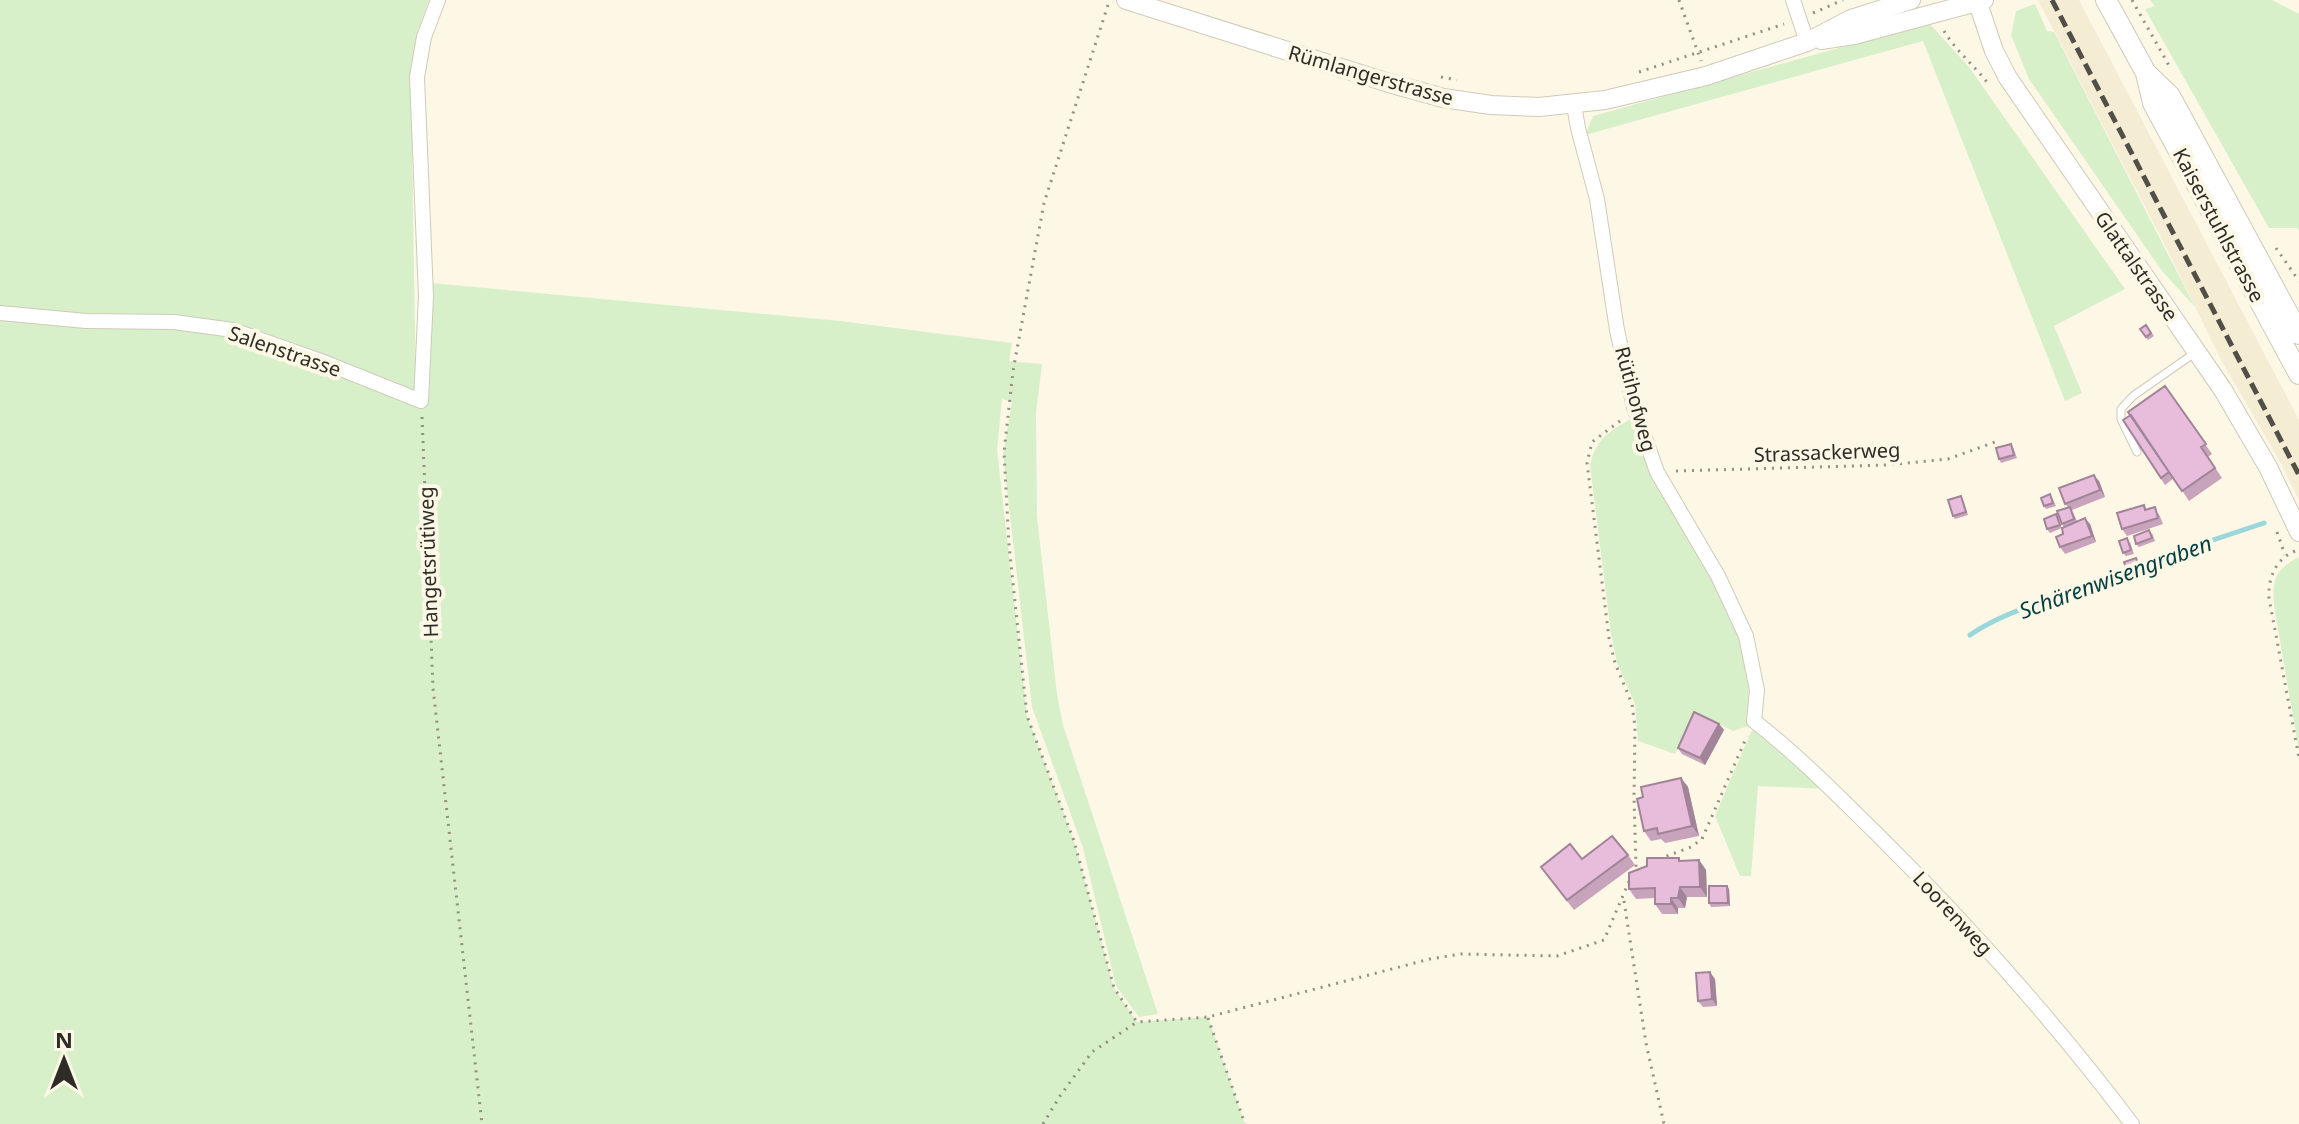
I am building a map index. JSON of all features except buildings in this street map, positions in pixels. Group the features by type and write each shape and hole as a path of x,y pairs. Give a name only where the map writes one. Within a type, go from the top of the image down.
{"main road":[{"name":"Kaiserstuhlstrasse","path":"2106,0 2146,73 2153,103 2299,374"},
{"name":"Kaiserstuhlstrasse","path":"2146,73 2170,96 2299,334"}],"street":[{"path":"421,401 426,296 417,77 424,37 438,0"},
{"name":"Rümlangerstrasse","path":"1126,0 1443,98 1491,105 1539,107 1574,105 1637,94 1706,76 1807,42 1851,19 1911,0"},
{"path":"1793,0 1807,42"},
{"name":"Rümlangerstrasse","path":"1807,42 1854,35 1980,1"},
{"name":"Glattalstrasse","path":"1980,1 1994,51 2008,78 2253,438 2299,532"},
{"name":"Rütihofweg","path":"1574,105 1597,199 1617,330 1634,407 1657,472 1718,576 1746,636 1757,690 1754,721"},
{"name":"Salenstrasse","path":"0,313 86,321 174,322 233,330 421,401"},
{"name":"Loorenweg","path":"1754,721 1790,749 1908,864 2015,981 2132,1124"}],"lane":[{"path":"2137,452 2121,419 2121,409 2133,396 2197,352"}],"path":[{"path":"1110,0 1044,203 1013,371 1004,452 1009,545 1027,716 1074,841 1114,988 1137,1022"},
{"path":"1679,0 1706,76"},
{"path":"1635,73 1799,19 1843,0"},
{"path":"1944,31 1992,89"},
{"path":"1435,76 1464,81"},
{"name":"Hangetsrütiweg","path":"421,401 433,688 482,1124"},
{"path":"1043,1124 1092,1052 1137,1022 1208,1017 1430,959 1461,954 1557,956 1604,940 1636,867 1635,727 1632,704 1615,663 1609,638 1587,463 1592,442 1623,420 1634,407"},
{"name":"Strassackerweg","path":"1657,472 1888,465 1948,459 1995,442"},
{"path":"2277,532 2285,555"},
{"path":"2299,549 2285,555 2272,573 2268,585 2299,758"},
{"path":"1650,862 1691,847 1702,839 1754,721"},
{"path":"1623,897 1646,1043 1664,1124"},
{"path":"1208,1017 1245,1124"}],"shaded area":[{"path":"2038,0 2079,0 2299,420 2299,501 2282,465 2221,360"}],"green space":[{"path":"0,0 429,0 417,33 411,74 416,405 431,283 840,321 1012,343 1009,361 1042,364 1036,413 1037,517 1057,694 1063,725 1158,1014 1139,1017 1116,986 1083,848 1032,707 1003,454 1012,402 1002,399 997,450 1027,716 1074,841 1114,988 1137,1022 1208,1017 1245,1124 0,1124"},
{"path":"2150,0 2272,0 2299,14 2299,231 2297,228 2269,228 2145,9 2155,6"},
{"path":"2035,4 2047,31 2054,32 2195,307 2162,271 2029,79 2011,35 2016,11"},
{"path":"1929,23 1969,67 2125,289 2054,326 2082,393 2065,401 1923,41 1585,135 1593,116"},
{"path":"1632,418 1743,636 1754,689 1748,726 1733,731 1698,713 1675,754 1638,741 1635,704 1617,663 1611,633 1590,465 1596,448 1605,436"},
{"path":"2298,557 2299,751 2274,606 2276,577"},
{"path":"1758,727 1828,789 1758,786 1751,876 1740,876 1715,816 1751,732"}],"waterway":[{"name":"Schärenwisengraben","path":"1970,635 2002,617 2102,577 2264,523"}],"railway":[{"path":"2052,0 2299,475"}]}
